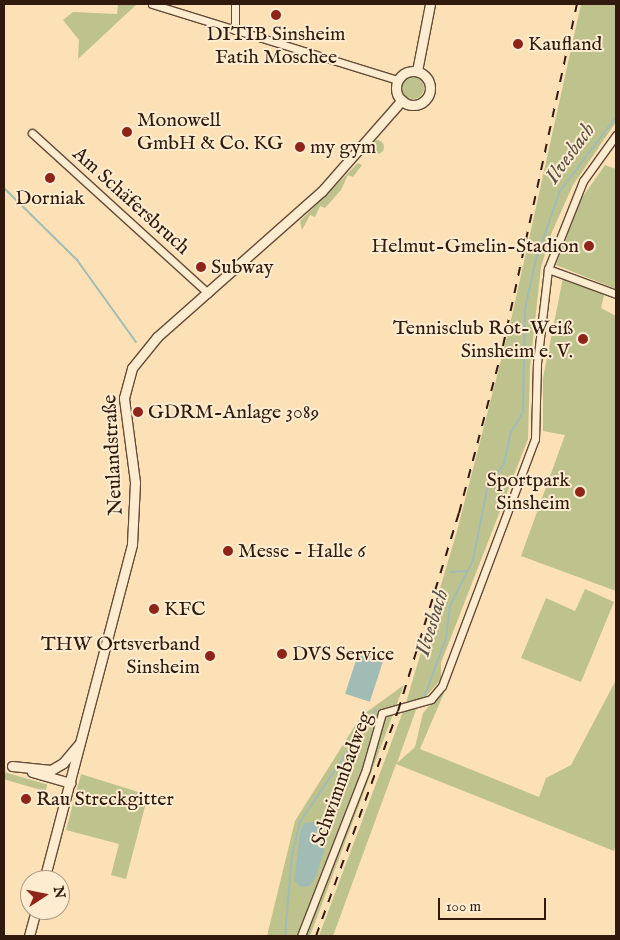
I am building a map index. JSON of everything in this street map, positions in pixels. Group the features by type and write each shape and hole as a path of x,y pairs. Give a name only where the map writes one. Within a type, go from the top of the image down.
{"street":[{"path":"152,4 398,80 417,72"},
{"path":"235,4 235,30"},
{"path":"417,72 430,4"},
{"path":"398,80 402,100 415,105 427,98 430,84 417,72"},
{"name":"Neulandstraße","path":"47,870 134,526 135,482 124,412 129,377 143,352 322,192 402,100"},
{"name":"Am Schäfersbruch","path":"32,133 208,293"},
{"name":"Schwimmbadweg","path":"301,936 366,768 382,713 431,699 442,686 520,486 536,431 537,364 548,269 583,181 616,135"},
{"path":"548,269 616,294"},
{"path":"8,765 51,770 63,763 80,742"},
{"path":"8,765 70,783"},
{"path":"29,936 33,920"}],"green space":[{"path":"118,4 137,4 78,59 79,40 63,20 73,12 117,14"},
{"path":"581,4 616,4 616,122 573,185 552,232 541,267 530,367 528,439 441,663 441,679 417,707 397,763 415,747 423,713 447,686 420,749 539,797 546,778 571,765 616,680 616,844 614,851 396,764 333,936 319,936 405,706 457,531 509,329"},
{"path":"409,77 417,77 424,84 424,92 417,99 409,99 402,92 402,84"},
{"path":"374,140 380,140 384,147 380,154 374,154 370,150 370,144"},
{"path":"358,163 362,165 353,177 348,175 341,190 325,208 320,206 315,217 310,215 302,230 300,221"},
{"name":"Helmut-Gmelin-Stadion","path":"605,165 616,169 616,289 556,265 581,199"},
{"name":"Sportpark Sinsheim","path":"563,278 605,291 601,308 616,316 616,591 521,556 565,435 543,431 543,378"},
{"path":"585,589 614,602 581,682 521,658 546,598 575,611"},
{"path":"404,685 310,936 267,936 295,821 361,716"},
{"path":"4,772 47,784 45,791 4,779"},
{"path":"81,774 148,795 126,879 111,875 119,844 66,830"}],"water":[{"path":"359,651 384,659 370,702 345,694"},
{"path":"314,822 322,828 324,851 316,876 310,886 301,887 294,881 300,832 304,823"}],"waterway":[{"name":"Ilvesbach","path":"425,695 446,638 450,606 473,560 488,484 504,464 511,432 523,413 525,309 536,259 560,191 616,117"},
{"path":"4,188 77,260 136,342"},
{"path":"450,572 467,571"},
{"name":"Ilvesbach","path":"285,936 292,855 300,822 376,709"}],"railway":[{"path":"316,936 398,711 459,513 503,346 577,4"}],"place":[{"name":"DITIB Sinsheim Fatih Moschee","path":"276,15"},
{"name":"Kaufland","path":"518,44"},
{"name":"Monowell GmbH & Co. KG","path":"127,132"},
{"name":"my gym","path":"300,147"},
{"name":"Dorniak","path":"50,178"},
{"name":"Helmut-Gmelin-Stadion","path":"589,246"},
{"name":"Subway","path":"201,267"},
{"name":"Tennisclub Rot-Weiß Sinsheim e. V.","path":"583,339"},
{"name":"GDRM-Anlage 3089","path":"138,412"},
{"name":"Sportpark Sinsheim","path":"580,492"},
{"name":"Messe - Halle 6","path":"228,551"},
{"name":"KFC","path":"154,609"},
{"name":"DVS Service","path":"282,654"},
{"name":"THW Ortsverband Sinsheim","path":"210,656"},
{"name":"Rau Streckgitter","path":"26,799"}]}
